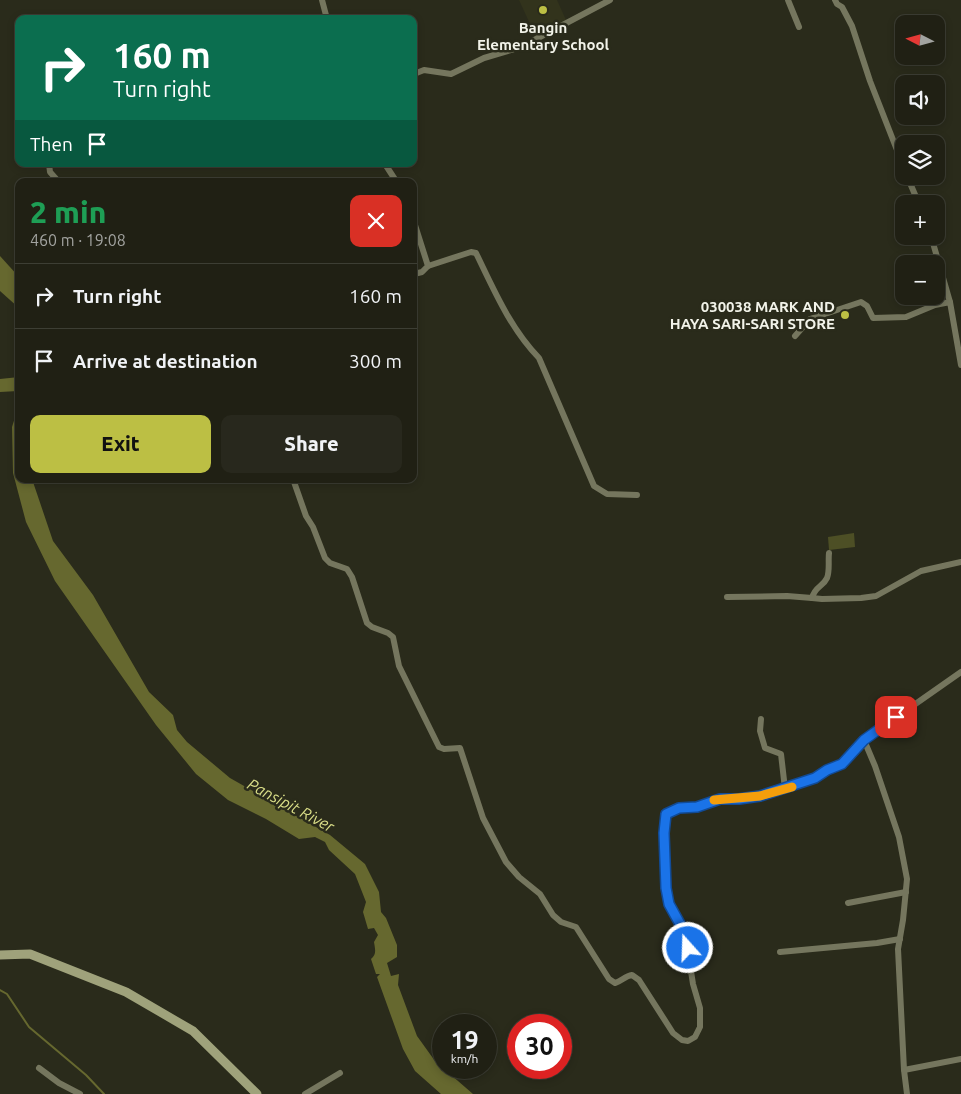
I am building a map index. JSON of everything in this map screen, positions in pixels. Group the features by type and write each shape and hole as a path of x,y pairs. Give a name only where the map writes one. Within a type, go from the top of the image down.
{"main road":[{"path":"0,955 30,954 126,992 193,1031 257,1094"}],"street":[{"path":"322,0 326,15"},
{"path":"417,73 424,70 451,74 484,58 521,47 610,0"},
{"path":"788,0 799,27"},
{"path":"834,0 836,4 842,7 852,26 870,82 895,145"},
{"path":"49,167 50,172 55,178"},
{"path":"387,167 394,178"},
{"path":"417,230 428,266"},
{"path":"934,245 950,302 961,365"},
{"path":"417,273 422,272 428,266 470,252 476,253 504,311 524,343 539,358 594,486 607,494 637,495"},
{"path":"795,336 810,319 861,302 867,306 873,318 906,316 935,305 950,302"},
{"path":"294,483 306,516 313,527 325,558 330,563 347,569 352,577 368,623 372,627 393,637 399,666 439,747 444,749 460,748 483,818 506,862 519,878 540,894 553,915 561,922 576,927 609,979 615,983 621,982 627,976 632,975 639,980 673,1033 682,1040 688,1041 695,1037 700,1027 700,1008 693,984 685,933 669,904 666,888 664,833 666,814 679,808 697,807 720,799 760,796 815,778 827,770 842,764 864,740 961,672"},
{"path":"812,598 816,589 827,578 829,553"},
{"path":"727,597 787,596 822,599 876,596 921,571 961,562"},
{"path":"761,719 760,731 765,748 781,754 785,789"},
{"path":"864,740 875,766 899,837 907,879 898,950 907,1094"},
{"path":"848,903 906,892"},
{"path":"780,952 900,939"},
{"path":"904,1070 961,1059"},
{"path":"39,1068 80,1094"},
{"path":"305,1094 340,1073"}],"shaded area":[{"name":"Bangin Elementary School","path":"519,0 557,0 566,20 536,37"},
{"path":"0,256 15,273 15,304 0,291"},
{"path":"15,377 15,391 0,392 0,379"},
{"path":"15,418 15,481 13,473 12,427"},
{"path":"16,483 33,483 53,541 93,595 149,692 173,715 177,730 187,742 230,778 330,835 365,864 379,892 381,912 386,918 397,945 397,957 387,963 391,976 399,974 398,985 417,1036 432,1057 432,1079 456,1079 473,1094 441,1094 415,1071 403,1049 377,977 380,974 376,974 371,959 375,953 374,942 378,935 374,928 368,929 363,912 366,902 355,874 329,850 325,842 315,837 299,839 266,819 228,800 196,774 156,725 55,581 26,522"}],"green space":[{"path":"854,533 855,547 829,550 828,537"}],"waterway":[{"path":"0,990 7,994 29,1027 86,1075 104,1094"}],"slow traffic":[{"path":"714,800 760,796 792,787"}],"place":[{"name":"Bangin Elementary School","path":"543,10"},
{"name":"030038 MARK AND HAYA SARI-SARI STORE","path":"845,315"}],"route":[{"path":"688,948 685,933 669,904 666,888 664,833 666,814 679,808 697,807 720,799 760,796 815,778 827,770 842,764 864,740 896,717"}],"water label":[{"name":"Pansipit River","path":"291,805"}]}
